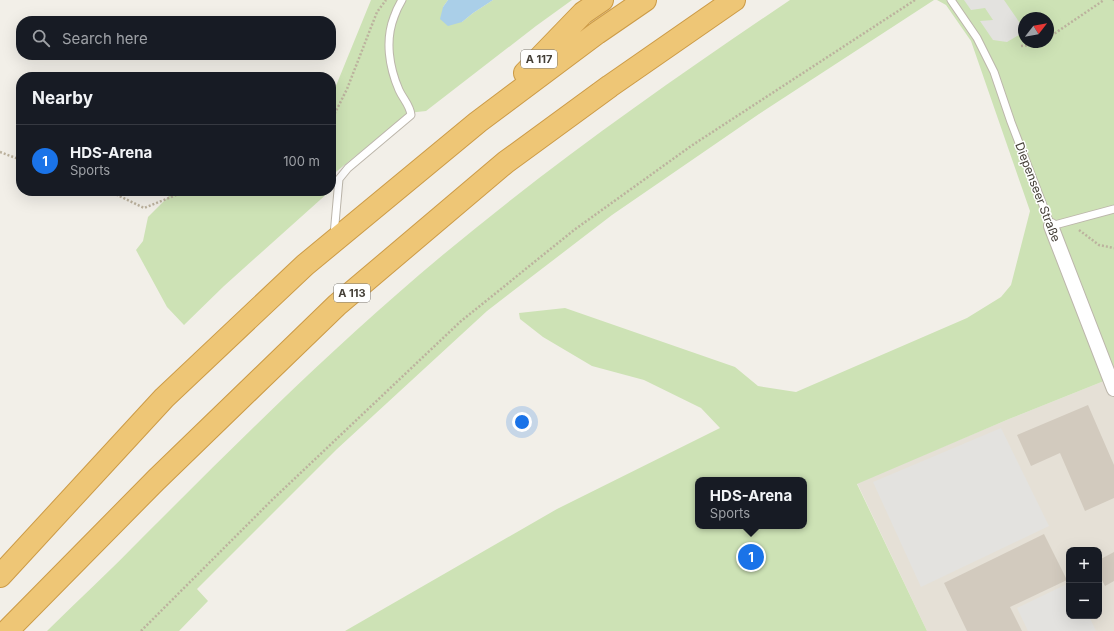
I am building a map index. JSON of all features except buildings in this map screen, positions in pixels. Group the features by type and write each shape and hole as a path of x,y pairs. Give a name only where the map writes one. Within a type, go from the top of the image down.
{"highway":[{"name":"A 117","path":"478,122 583,13 602,0"},
{"path":"0,576 164,398 300,270 478,122 596,33 645,0"},
{"name":"A 113","path":"8,631 156,480 338,305 506,162 610,86 734,0"}],"street":[{"name":"Diepenseer Straße","path":"1051,226 1114,389"}],"lane":[{"path":"333,242 338,179 348,168 411,115 410,108 399,91 390,63 390,32 394,16 402,0"},
{"name":"Diepenseer Straße","path":"951,0 977,38 994,72 1011,122 1051,226"},
{"path":"1051,226 1114,209"}],"path":[{"path":"336,111 347,89 377,12 387,0"},
{"path":"141,631 272,500 460,322 574,230 685,150 916,0"},
{"path":"1054,34 1104,0"},
{"path":"0,152 16,158"},
{"path":"119,196 144,208 174,196"},
{"path":"1066,221 1100,246 1114,248"}],"shaded area":[{"path":"964,0 1004,0 1018,20 1018,36 1007,42 993,40 980,21 993,20 985,8 971,10"},
{"path":"1114,377 1114,631 927,631 857,483 1009,419"},
{"path":"1001,428 1049,526 921,587 873,482"},
{"path":"1066,584 1066,619 1090,619 1096,631 1028,631 1017,608"}],"green space":[{"path":"371,0 448,0 443,7 462,22 493,0 572,0 426,111 408,113 336,172 336,86"},
{"path":"790,0 934,0 759,114 612,215 487,311 337,449 197,589 208,601 179,631 47,631 278,404 347,338 419,275 508,202 600,132 694,65"},
{"path":"937,0 1114,0 1114,377 1009,419 857,484 927,631 345,631 557,509 720,428 701,408 644,380 592,366 543,337 520,319 519,313 565,308 735,367 758,386 796,392 967,318 1001,297 1011,285 1030,211 971,41 946,5"},
{"path":"169,196 324,196 224,286 184,325 167,307 136,250 143,241 148,217"}],"water":[{"path":"448,0 493,0 462,22 448,26 440,19 443,7"}],"place":[{"name":"HDS-Arena","path":"751,557"}]}
